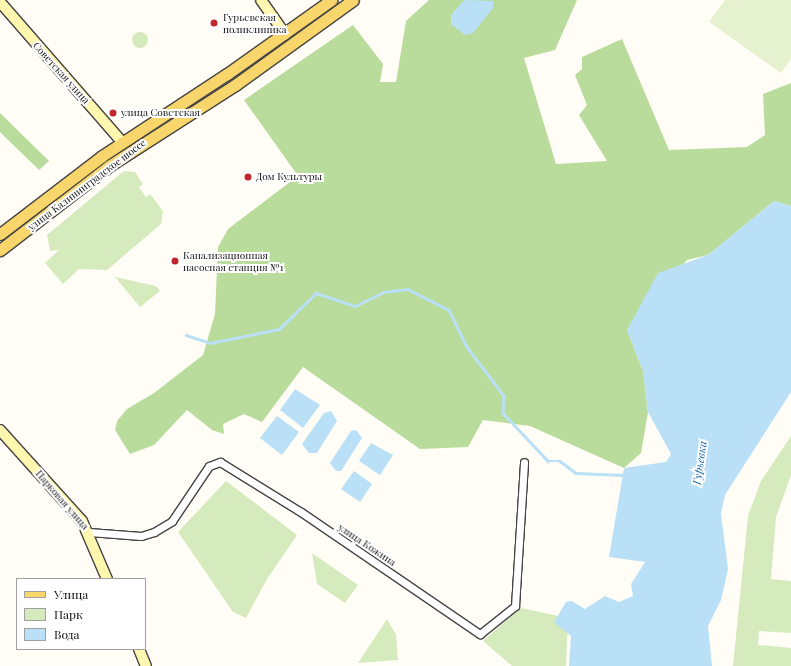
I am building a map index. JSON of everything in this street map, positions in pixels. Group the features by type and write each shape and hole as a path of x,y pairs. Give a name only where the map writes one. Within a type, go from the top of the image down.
{"main road":[{"name":"улица Калининградское шоссе","path":"0,234 122,142 285,34 331,0"},
{"name":"улица Калининградское шоссе","path":"0,250 130,152 235,85 353,0"},
{"path":"122,142 130,152"}],"street":[{"path":"261,0 285,34"},
{"name":"Советская улица","path":"0,2 122,142"},
{"name":"Парковая улица","path":"0,430 89,532 107,578"},
{"name":"улица Кожина","path":"89,532 141,536 154,532 172,521 209,466 220,462 301,512 480,634 516,606 524,462"},
{"path":"139,650 146,666"}],"green space":[{"path":"429,0 577,0 555,50 524,58 556,164 607,161 579,115 587,105 575,75 582,69 582,57 622,39 669,150 747,147 765,135 763,94 791,83 791,206 774,201 708,255 687,260 627,330 643,371 648,412 641,453 624,468 530,426 483,420 468,447 420,449 303,367 262,422 244,414 223,424 224,434 212,430 187,410 154,445 130,454 115,430 117,421 127,409 154,393 203,355 215,314 218,247 228,229 298,176 244,100 353,25 383,64 380,82 396,82 406,21"},
{"path":"725,0 791,0 791,59 781,73 709,22"},
{"path":"137,32 143,32 148,37 146,46 143,48 137,48 132,43 132,37"},
{"path":"0,113 49,161 39,170 0,132"},
{"path":"124,171 135,172 143,184 139,187 146,197 150,194 163,211 161,224 107,270 79,269 63,284 45,263 59,250 50,251 47,235"},
{"path":"115,277 156,286 160,291 140,307"},
{"path":"791,436 791,475 776,517 771,579 791,581 791,633 759,631 758,645 791,648 791,666 733,666 748,516 761,481"},
{"path":"226,481 297,535 267,579 246,618 233,612 178,532"},
{"path":"312,553 358,585 345,603 317,584"},
{"path":"521,608 568,618 566,666 512,666 483,641"},
{"path":"387,619 396,635 398,660 358,663"}],"water":[{"path":"464,0 493,1 493,8 473,33 465,35 451,24 451,15"},
{"name":"Гурьевка","path":"774,201 791,206 791,392 725,495 721,514 728,569 721,600 708,626 712,666 569,666 571,636 554,622 566,602 572,601 585,609 605,596 619,602 633,596 631,584 645,562 609,557 624,468 666,462 671,454 648,412 643,371 627,330 658,273 708,255"},
{"path":"295,389 320,405 303,428 280,410"},
{"path":"331,411 337,421 317,453 309,453 302,444 324,413"},
{"path":"277,416 299,432 282,455 260,438"},
{"path":"356,430 362,438 341,471 336,471 330,463 351,431"},
{"path":"371,443 393,455 380,475 359,461"},
{"path":"354,471 372,484 360,502 341,489"}],"waterway":[{"path":"186,335 210,343 279,329 316,293 355,306 384,292 408,289 449,310 467,347 504,396 503,413 548,461 560,461 576,473 623,475"}],"place":[{"name":"Гурьевская поликлиника","path":"214,23"},
{"name":"улица Советская","path":"113,113"},
{"name":"Дом Культуры","path":"248,177"},
{"name":"Канализационная насосная станция №1","path":"175,261"}]}
